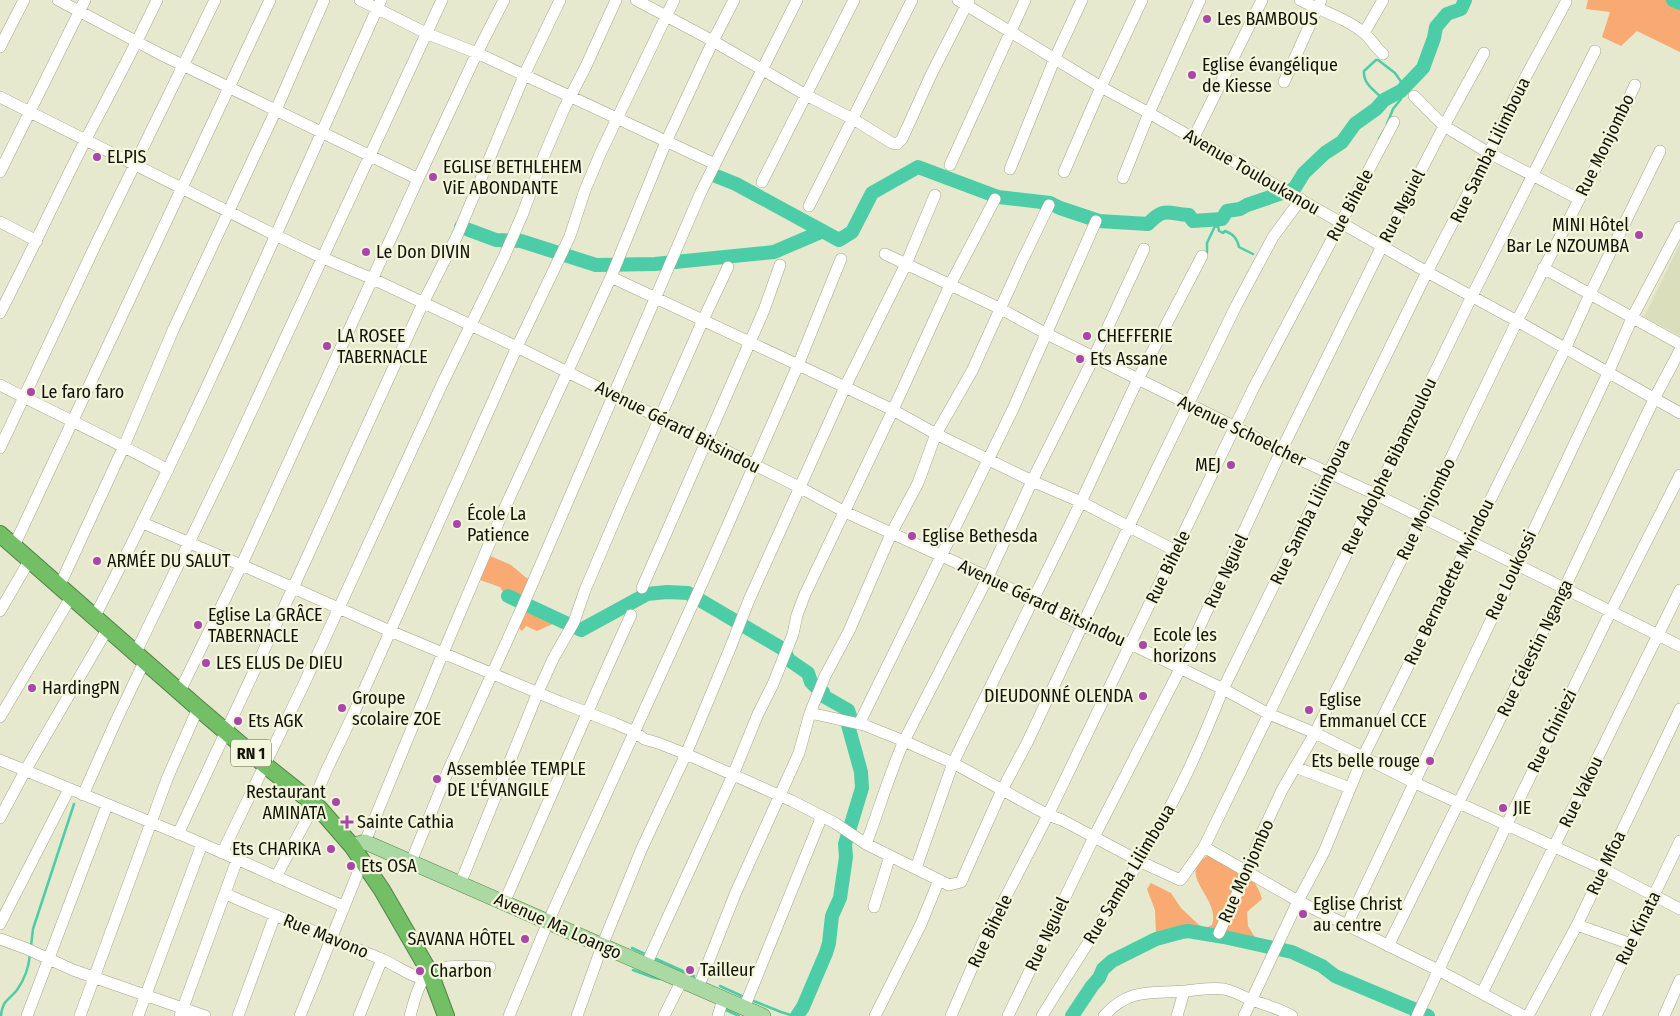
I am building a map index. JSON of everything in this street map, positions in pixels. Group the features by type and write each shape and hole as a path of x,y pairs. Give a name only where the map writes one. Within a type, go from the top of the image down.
{"highway":[{"name":"RN 1","path":"0,534 198,708 265,765 313,802 359,844 363,860 427,976 446,1016"}],"main road":[{"name":"Avenue Ma Loango","path":"359,844 411,862 763,1016"}],"street":[{"path":"0,47 24,0"},
{"path":"58,0 137,42 418,179"},
{"path":"0,172 85,0"},
{"path":"0,313 157,0"},
{"path":"0,448 215,0"},
{"path":"14,546 270,0"},
{"path":"0,718 65,592 174,328 276,110 324,0"},
{"path":"360,0 379,4 428,34 477,53 715,164"},
{"path":"83,795 115,723 140,656 188,543 226,466 397,96 428,34 442,0"},
{"path":"180,691 242,566 345,336 477,53 504,0"},
{"path":"178,834 293,588 423,302 457,236 524,75 560,0"},
{"path":"222,853 504,257 523,213 543,158 616,0"},
{"path":"636,0 713,41 806,95 853,119 892,143 897,144 902,139 965,2"},
{"path":"276,877 309,815 313,802 517,347 570,236 585,190 616,119 674,0"},
{"path":"359,844 502,514 611,277 666,142 734,0"},
{"path":"411,862 448,770 521,610 657,298 701,192 797,0"},
{"path":"762,182 854,0"},
{"path":"809,206 912,0"},
{"path":"950,164 1025,0"},
{"path":"1010,169 1055,58 1082,0"},
{"path":"1064,172 1142,0"},
{"path":"1123,178 1149,113 1200,0"},
{"path":"1194,139 1262,0"},
{"path":"1300,0 1319,4 1364,33 1383,54"},
{"path":"1364,33 1383,0"},
{"name":"Avenue Touloukanou","path":"965,2 1101,87 1680,413"},
{"name":"Rue Samba Lilimboua","path":"1042,1016 1139,861 1174,800 1208,727 1223,689 1427,272 1490,153 1518,91 1566,2"},
{"path":"95,616 168,470 323,132 379,4"},
{"path":"1284,82 1319,4"},
{"name":"Rue Adolphe Bibamzoulou","path":"1139,861 1180,880 1187,873 1204,847 1472,296 1595,51"},
{"name":"Rue Nguiel","path":"1008,1016 1094,837 1180,668 1281,451 1382,246 1484,53"},
{"name":"Rue Monjombo","path":"1219,933 1278,798 1315,733 1635,85"},
{"path":"1414,96 1444,126 1490,153 1579,199"},
{"name":"Avenue Gérard Bitsindou","path":"0,97 275,235 423,302 615,395 845,512 988,577 1082,626 1180,668 1269,714 1315,733 1413,782 1603,869 1680,909"},
{"name":"Rue Bihele","path":"950,1016 987,933 1048,815 1257,381 1394,122"},
{"name":"Rue Bernadette Mvindou","path":"1244,1016 1298,901 1324,852 1363,757 1565,349 1660,151"},
{"path":"576,1016 642,848 686,754 749,600 846,386 906,264 935,194"},
{"path":"143,523 338,609 588,712 635,732 644,739 658,742 780,796 835,823 866,844 949,885 961,882 1002,790 1128,528 1190,405 1236,306 1269,246 1301,199"},
{"path":"646,965 773,684 793,634 796,615 805,594 893,410 950,285 995,200"},
{"path":"698,988 736,892 803,741 810,713 825,676 849,631 891,534 918,483 936,434 972,371 1049,204"},
{"path":"859,724 989,459 1047,334 1096,221"},
{"path":"0,222 37,241"},
{"name":"Rue Loukossi","path":"1346,925 1608,373 1633,316 1680,227"},
{"path":"866,844 892,767 904,741 988,577 1144,249"},
{"name":"Avenue Schoelcher","path":"885,254 1000,309 1281,451 1375,494 1610,613 1680,646"},
{"path":"916,868 953,764 1081,502 1138,379 1202,256"},
{"path":"509,1016 548,922 709,568 798,365 841,258"},
{"path":"642,588 764,310 780,265"},
{"path":"460,884 538,692 553,659 574,622 585,590 620,508 728,267"},
{"path":"1544,268 1633,316 1680,344"},
{"path":"611,277 846,386 936,434 1032,481 1081,502 1128,528 1176,551"},
{"name":"Rue Célestin Nganga","path":"1388,946 1564,589 1654,399 1680,350"},
{"path":"0,385 124,446 168,470"},
{"name":"Rue Chiniezi","path":"1418,1016 1507,824 1680,475"},
{"path":"0,611 29,561"},
{"name":"Rue Vakou","path":"1482,993 1680,590"},
{"path":"504,903 631,615"},
{"path":"0,818 108,628"},
{"path":"80,1016 167,779 198,708"},
{"name":"Rue Mfoa","path":"1528,1016 1577,925 1680,709"},
{"path":"810,713 866,726 904,741 953,764 1139,861"},
{"path":"0,760 202,844 343,906"},
{"path":"1295,768 1350,788"},
{"path":"0,924 69,789"},
{"path":"27,1016 107,805"},
{"path":"744,1008 822,816"},
{"name":"Rue Kinata","path":"1596,1016 1680,841"},
{"path":"138,1016 202,844"},
{"path":"1204,847 1298,901 1440,971 1524,1016"},
{"path":"874,907 890,856"},
{"path":"182,1012 237,860"},
{"path":"300,1016 363,860"},
{"path":"875,1016 921,924 939,880"},
{"name":"Rue Mavono","path":"226,894 330,939 382,959 411,976 427,976"},
{"path":"238,1016 276,915"},
{"path":"1577,925 1631,944"},
{"path":"0,939 146,995 182,1012 205,1016"},
{"path":"358,1016 382,959"},
{"path":"410,1016 427,976 441,968 490,967"},
{"path":"664,1016 682,980"},
{"path":"1664,1016 1680,980"},
{"path":"1104,1016 1113,1006 1136,994 1184,992 1205,988 1224,989 1234,992 1252,1000 1269,1004 1292,1016"},
{"path":"1177,1016 1184,992"},
{"path":"718,1016 723,999"}],"shaded area":[{"path":"1588,0 1680,0 1680,52 1637,31 1621,46 1602,37 1610,12 1586,9"},
{"path":"1680,244 1680,336 1644,317"},
{"path":"488,555 511,565 533,582 533,594 529,608 541,613 558,615 555,623 537,631 526,626 522,631 515,624 522,609 517,603 516,596 506,597 500,587 480,580"},
{"path":"1218,851 1245,872 1260,892 1262,899 1247,912 1248,926 1256,939 1247,941 1183,932 1163,937 1156,934 1155,910 1147,889 1151,883 1171,893 1181,908 1199,925 1206,928 1212,925 1213,914 1210,904 1196,875 1197,867 1203,859"}],"waterway":[{"path":"716,176 736,184 839,240 852,232 872,193 918,167 998,197 1050,203 1099,221 1148,224 1154,218 1167,212 1189,215 1193,221 1222,219 1227,211 1240,209 1294,189 1304,173 1325,153 1342,142 1355,124 1376,109 1384,100 1401,91 1423,68 1436,27 1447,14 1461,9 1465,0"},
{"path":"1673,0 1680,3"},
{"path":"1383,99 1370,87 1364,76 1364,71 1376,60 1395,73 1404,86"},
{"path":"1387,124 1393,109 1401,99 1400,93"},
{"path":"1379,139 1385,129"},
{"path":"1205,256 1207,243 1215,226 1218,227 1222,219"},
{"path":"461,227 496,240 521,241 596,265 655,264 774,252 823,231"},
{"path":"1218,227 1219,231 1223,233 1225,231 1234,237 1239,247 1253,254"},
{"path":"508,596 581,630 647,594 667,592 688,593 783,649 789,660 808,673 811,682 823,692 825,697 848,710 850,716 848,725 861,772 862,788 845,844 846,857 840,898 832,916 829,943 803,1007 797,1016"},
{"path":"31,946 33,929 74,804"},
{"path":"1072,1016 1099,978 1103,969 1112,961 1156,939 1188,931 1292,952 1322,966 1335,976 1416,1010"},
{"path":"632,948 647,955"},
{"path":"1,1016 4,1004 22,982 30,954"},
{"path":"654,958 694,976"},
{"path":"633,970 660,979"},
{"path":"720,986 744,997"},
{"path":"751,1000 794,1016"},
{"path":"1411,1016 1416,1004"},
{"path":"726,1010 739,1016"}],"place":[{"name":"Les BAMBOUS","path":"1207,19"},
{"name":"Eglise évangélique de Kiesse","path":"1192,75"},
{"name":"ELPIS","path":"97,157"},
{"name":"EGLISE BETHLEHEM ViE ABONDANTE","path":"433,177"},
{"name":"MINI Hôtel Bar Le NZOUMBA","path":"1639,235"},
{"name":"Le Don DIVIN","path":"366,252"},
{"name":"CHEFFERIE","path":"1087,336"},
{"name":"LA ROSEE TABERNACLE","path":"327,346"},
{"name":"Ets Assane","path":"1080,359"},
{"name":"Le faro faro","path":"31,392"},
{"name":"MEJ","path":"1231,465"},
{"name":"École La Patience","path":"457,524"},
{"name":"Eglise Bethesda","path":"912,536"},
{"name":"ARMÉE DU SALUT","path":"97,561"},
{"name":"Eglise La GRÂCE TABERNACLE","path":"198,625"},
{"name":"Ecole les horizons","path":"1143,645"},
{"name":"LES ELUS De DIEU","path":"206,663"},
{"name":"HardingPN","path":"32,688"},
{"name":"DIEUDONNÉ OLENDA","path":"1143,696"},
{"name":"Groupe scolaire ZOE","path":"342,708"},
{"name":"Eglise Emmanuel CCE","path":"1309,710"},
{"name":"Ets AGK","path":"238,721"},
{"name":"Ets belle rouge","path":"1430,761"},
{"name":"Assemblée TEMPLE DE L'ÉVANGILE","path":"437,779"},
{"name":"Restaurant AMINATA","path":"336,802"},
{"name":"JIE","path":"1503,808"},
{"name":"Sainte Cathia","path":"347,822"},
{"name":"Ets CHARIKA","path":"331,849"},
{"name":"Ets OSA","path":"351,866"},
{"name":"Eglise Christ au centre","path":"1303,914"},
{"name":"SAVANA HÔTEL","path":"525,939"},
{"name":"Tailleur","path":"690,970"},
{"name":"Charbon","path":"420,971"}]}
